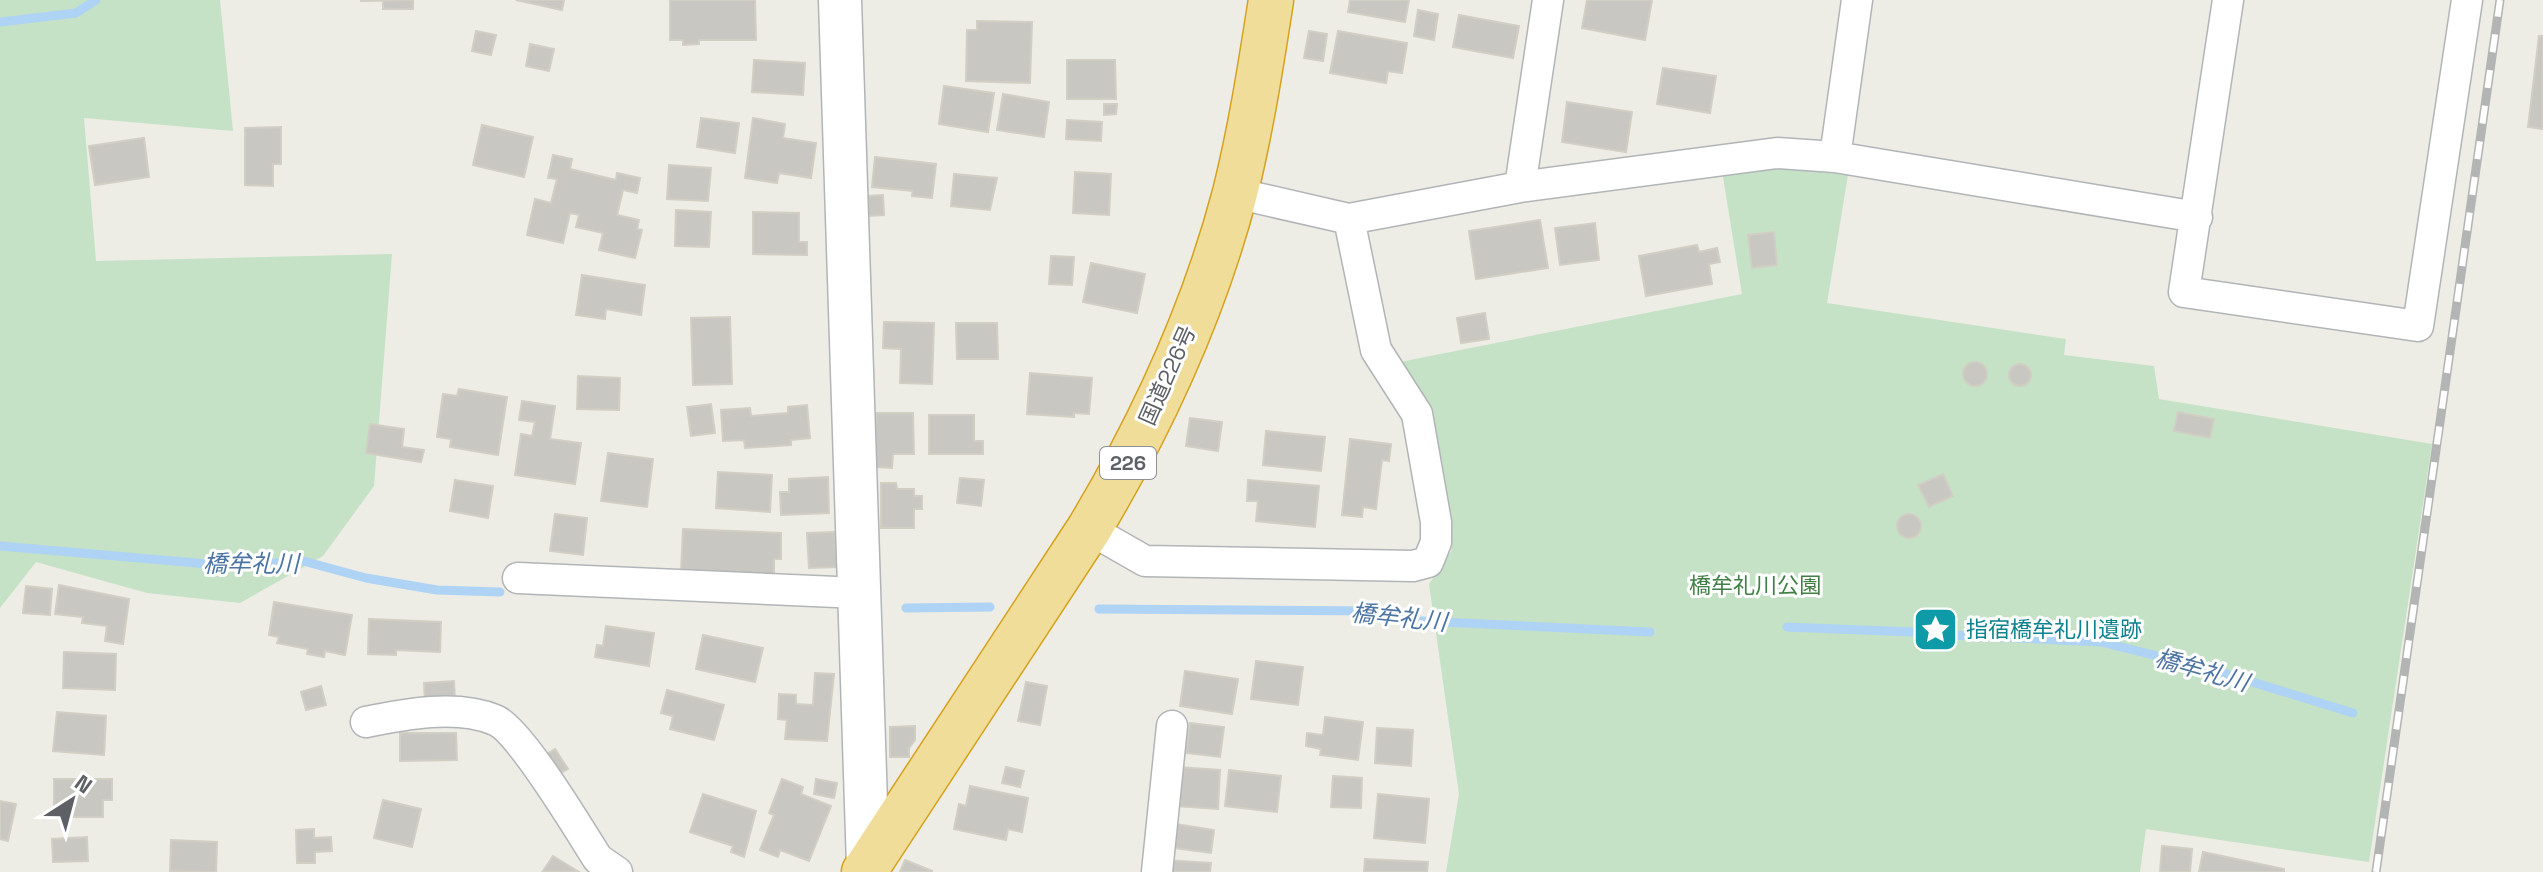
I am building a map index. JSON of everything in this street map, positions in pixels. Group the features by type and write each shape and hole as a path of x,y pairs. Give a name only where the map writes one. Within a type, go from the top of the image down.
{"highway":[{"name":"国道226号","path":"866,869 1089,529 1124,470 1165,387 1205,287 1235,193 1271,0"}],"street":[{"path":"840,0 866,869"},
{"path":"1520,187 1548,0"},
{"path":"1835,157 1857,0"},
{"path":"2228,0 2184,292 2418,326 2467,0"},
{"path":"1235,193 1349,219 1520,187 1777,153 1835,157 2197,217"},
{"path":"1089,529 1145,561 1413,566 1428,562 1436,542 1436,522 1417,414 1376,350 1349,219"},
{"path":"518,578 859,593"},
{"path":"366,722 401,715 465,713 498,720 519,741 598,859 617,872"},
{"path":"1157,872 1172,726"}],"green space":[{"path":"0,0 220,0 233,131 84,118 96,261 392,254 374,486 323,556 240,603 147,593 36,562 0,608"},
{"name":"橋牟礼川公園","path":"1770,167 1848,175 1827,303 2066,339 2064,355 2154,366 2159,399 2432,444 2369,862 2146,829 2140,872 1446,872 1459,794 1429,584 1452,550 1423,404 1400,362 1742,294 1722,171"}],"building":[{"path":"413,0 413,9 383,9 383,1 360,1"},
{"path":"516,0 564,0 562,10"},
{"path":"670,0 755,0 756,40 699,40 699,44 683,45 683,40 670,40"},
{"path":"1350,0 1409,0 1405,22 1348,12"},
{"path":"1587,0 1652,0 1645,40 1582,28"},
{"path":"1418,10 1438,14 1434,40 1414,36"},
{"path":"1459,15 1519,26 1513,58 1453,47"},
{"path":"977,21 1032,22 1030,83 966,81 967,30 977,30"},
{"path":"476,31 496,35 491,55 472,51"},
{"path":"1309,31 1327,34 1323,61 1304,58"},
{"path":"1338,31 1407,43 1402,73 1388,71 1386,83 1330,73"},
{"path":"2539,36 2543,36 2543,129 2528,127"},
{"path":"530,44 554,49 549,71 526,66"},
{"path":"754,60 805,63 803,95 752,92"},
{"path":"1067,60 1115,60 1116,99 1067,99"},
{"path":"1663,68 1716,76 1710,113 1657,104"},
{"path":"944,86 994,93 988,132 939,124"},
{"path":"1003,94 1049,102 1044,137 997,130"},
{"path":"1567,102 1632,112 1626,152 1562,142"},
{"path":"1104,104 1117,104 1116,114 1104,115"},
{"path":"701,118 739,123 735,153 697,147"},
{"path":"753,118 785,124 783,138 816,143 811,178 779,173 777,183 745,178"},
{"path":"1067,120 1102,122 1101,141 1066,139"},
{"path":"482,125 533,137 524,177 473,165"},
{"path":"281,127 281,164 273,164 273,186 245,185 245,128"},
{"path":"144,138 149,177 95,185 89,146"},
{"path":"553,155 572,159 570,169 616,180 617,173 640,178 637,193 623,190 617,215 639,220 637,229 642,230 635,258 599,250 603,233 576,227 579,215 570,213 563,243 527,235 535,199 551,203 557,179 548,178"},
{"path":"875,157 936,164 932,198 912,196 913,191 872,187"},
{"path":"669,165 711,168 708,201 667,199"},
{"path":"1075,172 1111,174 1109,215 1073,213"},
{"path":"954,174 997,178 990,210 951,206"},
{"path":"883,195 884,215 869,216 868,196"},
{"path":"676,210 711,212 709,247 675,246"},
{"path":"753,212 799,213 799,242 807,242 807,255 753,254"},
{"path":"1540,220 1548,268 1476,279 1469,231"},
{"path":"1595,223 1599,260 1560,265 1555,228"},
{"path":"1774,232 1777,265 1752,268 1748,235"},
{"path":"1697,245 1699,252 1717,248 1720,262 1709,264 1712,284 1646,296 1639,256"},
{"path":"1051,256 1074,257 1072,285 1049,284"},
{"path":"1091,263 1145,274 1137,313 1083,302"},
{"path":"582,275 645,285 641,315 606,309 605,319 576,315"},
{"path":"1485,313 1489,339 1461,343 1457,318"},
{"path":"730,317 732,384 693,385 691,318"},
{"path":"884,322 934,323 932,384 900,383 901,349 883,348"},
{"path":"956,323 997,323 998,359 957,359"},
{"path":"1975,362 1984,365 1987,374 1984,383 1975,386 1966,383 1963,374 1966,365"},
{"path":"2016,364 2024,364 2031,375 2024,386 2016,386 2009,379 2009,371"},
{"path":"1030,373 1092,378 1089,414 1074,413 1074,417 1027,414"},
{"path":"578,376 620,378 619,410 577,409"},
{"path":"459,389 507,397 498,455 450,447 451,439 437,437 443,394 457,396"},
{"path":"522,401 555,406 550,439 581,443 575,484 515,475 521,434 532,436 535,422 519,420"},
{"path":"711,404 715,433 691,436 687,407"},
{"path":"807,405 810,438 791,440 791,445 745,448 744,440 723,441 721,410 750,408 751,416 788,413 788,407"},
{"path":"2178,412 2214,419 2210,438 2174,431"},
{"path":"876,413 913,413 914,454 893,454 892,468 876,467"},
{"path":"929,415 974,415 974,441 983,441 983,454 929,454"},
{"path":"1190,418 1222,422 1218,451 1186,446"},
{"path":"370,424 404,429 402,447 424,450 421,462 366,453"},
{"path":"1266,431 1325,437 1321,471 1263,465"},
{"path":"1350,439 1391,444 1389,461 1382,460 1376,509 1363,507 1362,517 1342,515"},
{"path":"608,453 653,459 647,507 601,501"},
{"path":"718,472 772,475 770,512 716,508"},
{"path":"1943,474 1953,496 1929,507 1918,485"},
{"path":"828,477 829,513 781,515 780,492 789,492 789,479"},
{"path":"960,478 984,480 981,506 957,503"},
{"path":"455,480 493,486 488,518 450,511"},
{"path":"1248,480 1319,486 1315,527 1256,521 1258,501 1247,501"},
{"path":"881,483 896,483 897,489 914,489 914,496 922,496 922,509 914,509 914,528 881,528"},
{"path":"555,514 587,518 583,555 550,551"},
{"path":"1909,514 1918,517 1921,526 1918,535 1909,538 1900,535 1897,526 1900,517"},
{"path":"683,529 781,533 781,559 774,559 774,575 681,572"},
{"path":"835,532 837,567 809,568 807,533"},
{"path":"59,585 129,599 123,644 105,641 107,626 82,623 83,617 55,614"},
{"path":"26,586 52,589 50,615 23,613"},
{"path":"274,602 352,615 345,655 325,651 324,657 307,654 308,649 277,643 279,637 269,635"},
{"path":"369,619 441,622 440,652 396,650 396,655 368,654"},
{"path":"606,626 654,633 649,666 595,657 597,645 603,646"},
{"path":"703,635 763,648 755,682 696,669"},
{"path":"64,652 116,654 115,690 63,688"},
{"path":"1256,661 1303,667 1298,705 1251,699"},
{"path":"1185,671 1238,679 1232,714 1180,706"},
{"path":"815,673 834,674 827,741 785,739 787,720 778,719 779,694 796,695 796,704 813,705"},
{"path":"454,681 455,701 425,703 424,683"},
{"path":"1026,682 1047,686 1040,725 1018,721"},
{"path":"321,686 326,705 306,710 301,692"},
{"path":"667,690 724,705 714,740 670,729 673,716 661,713"},
{"path":"57,712 106,716 104,755 53,751"},
{"path":"1325,717 1363,722 1358,760 1320,755 1321,749 1306,746 1307,733 1323,735"},
{"path":"1190,723 1224,727 1220,757 1186,753"},
{"path":"915,726 915,740 909,748 909,757 890,757 890,727"},
{"path":"1377,728 1413,730 1411,766 1375,763"},
{"path":"400,733 456,733 457,760 400,761"},
{"path":"555,749 568,769 555,776 542,757"},
{"path":"1006,767 1024,771 1020,787 1002,783"},
{"path":"1178,767 1220,770 1218,809 1176,806"},
{"path":"1229,770 1281,776 1277,812 1225,806"},
{"path":"1333,776 1362,778 1361,808 1331,807"},
{"path":"54,779 112,779 112,800 103,800 103,817 67,817 67,806 54,806"},
{"path":"782,779 803,787 801,794 831,806 809,861 780,850 778,857 760,850 774,815 769,813"},
{"path":"816,779 837,783 834,798 814,794"},
{"path":"970,786 1028,798 1022,832 1008,829 1006,840 954,829 959,804 966,806"},
{"path":"703,794 756,811 744,857 731,852 733,846 690,832"},
{"path":"1378,794 1429,799 1425,843 1374,838"},
{"path":"383,800 421,809 412,847 374,838"},
{"path":"0,801 16,804 8,841 0,839"},
{"path":"1169,823 1214,830 1211,853 1165,847"},
{"path":"314,829 314,838 331,837 332,851 315,852 315,863 297,863 296,830"},
{"path":"87,837 88,861 53,862 52,839"},
{"path":"171,840 217,842 216,872 170,871"},
{"path":"2162,846 2192,849 2190,872 2160,872"},
{"path":"2203,852 2284,869 2284,872 2199,872"},
{"path":"553,856 579,872 543,871"},
{"path":"1365,859 1428,862 1427,872 1364,872"},
{"path":"905,860 932,871 932,872 900,872"},
{"path":"1164,860 1211,863 1210,872 1163,872"}],"waterway":[{"path":"0,22 76,13 96,0"},
{"name":"橋牟礼川","path":"0,546 231,566 303,561 366,578 437,590 500,592"},
{"name":"橋牟礼川","path":"906,608 990,607"},
{"name":"橋牟礼川","path":"1099,609 1380,611 1421,621 1650,632"},
{"name":"橋牟礼川","path":"1787,627 1912,632"},
{"name":"橋牟礼川","path":"1953,635 2101,642 2210,669 2353,713"}],"railway":[{"path":"2376,872 2500,0"}],"place":[{"name":"指宿橋牟礼川遺跡","path":"1935,629"}]}
